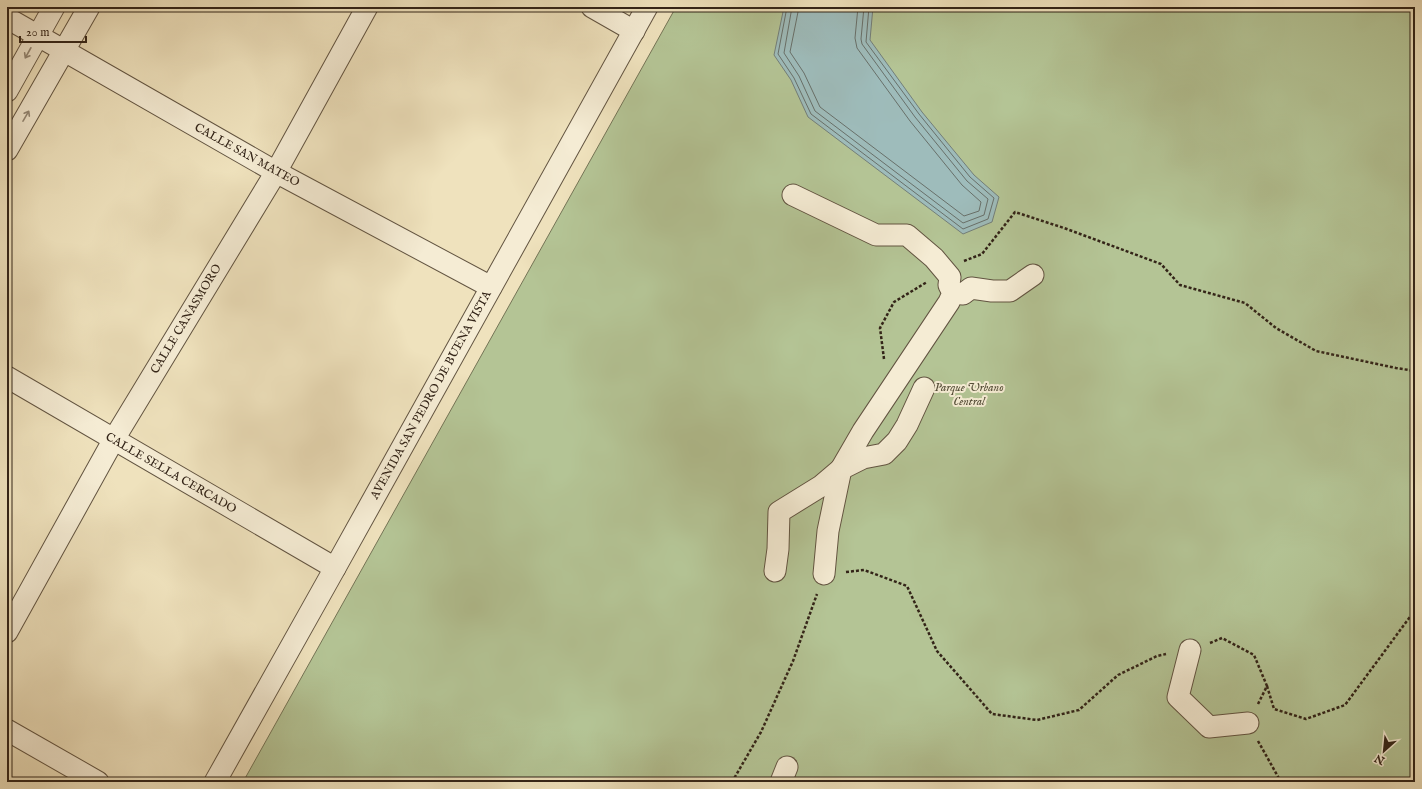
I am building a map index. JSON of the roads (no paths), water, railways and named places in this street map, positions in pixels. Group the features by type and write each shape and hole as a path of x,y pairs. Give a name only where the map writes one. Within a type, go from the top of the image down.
{"street":[{"path":"7,91 54,7"},
{"path":"7,150 88,7"},
{"name":"CALLE CANASMORO","path":"7,632 114,439 276,172 367,7"},
{"path":"592,7 634,31"},
{"name":"AVENIDA SAN PEDRO DE BUENA VISTA","path":"215,782 647,7"},
{"name":"CALLE SAN MATEO","path":"7,18 276,172 491,287"},
{"path":"793,195 876,235 907,235 934,258 944,269 950,277 949,285 953,293"},
{"path":"953,293 963,294 970,288 992,291 1010,291 1033,275"},
{"path":"775,571 778,550 779,512 821,486 841,468 863,431 949,302 953,293"},
{"name":"CALLE SELLA CERCADO","path":"7,377 335,568"},
{"path":"841,468 863,458 884,454 897,442 907,425 924,388"},
{"path":"824,574 828,531 841,468"},
{"path":"1190,650 1178,697 1209,727 1248,723"},
{"path":"7,730 98,782"}],"water":[{"path":"784,7 873,7 870,40 922,112 974,175 999,197 992,222 963,234 808,117 791,80 774,55"}],"park label":[{"name":"Parque Urbano Central","path":"969,394"}]}
